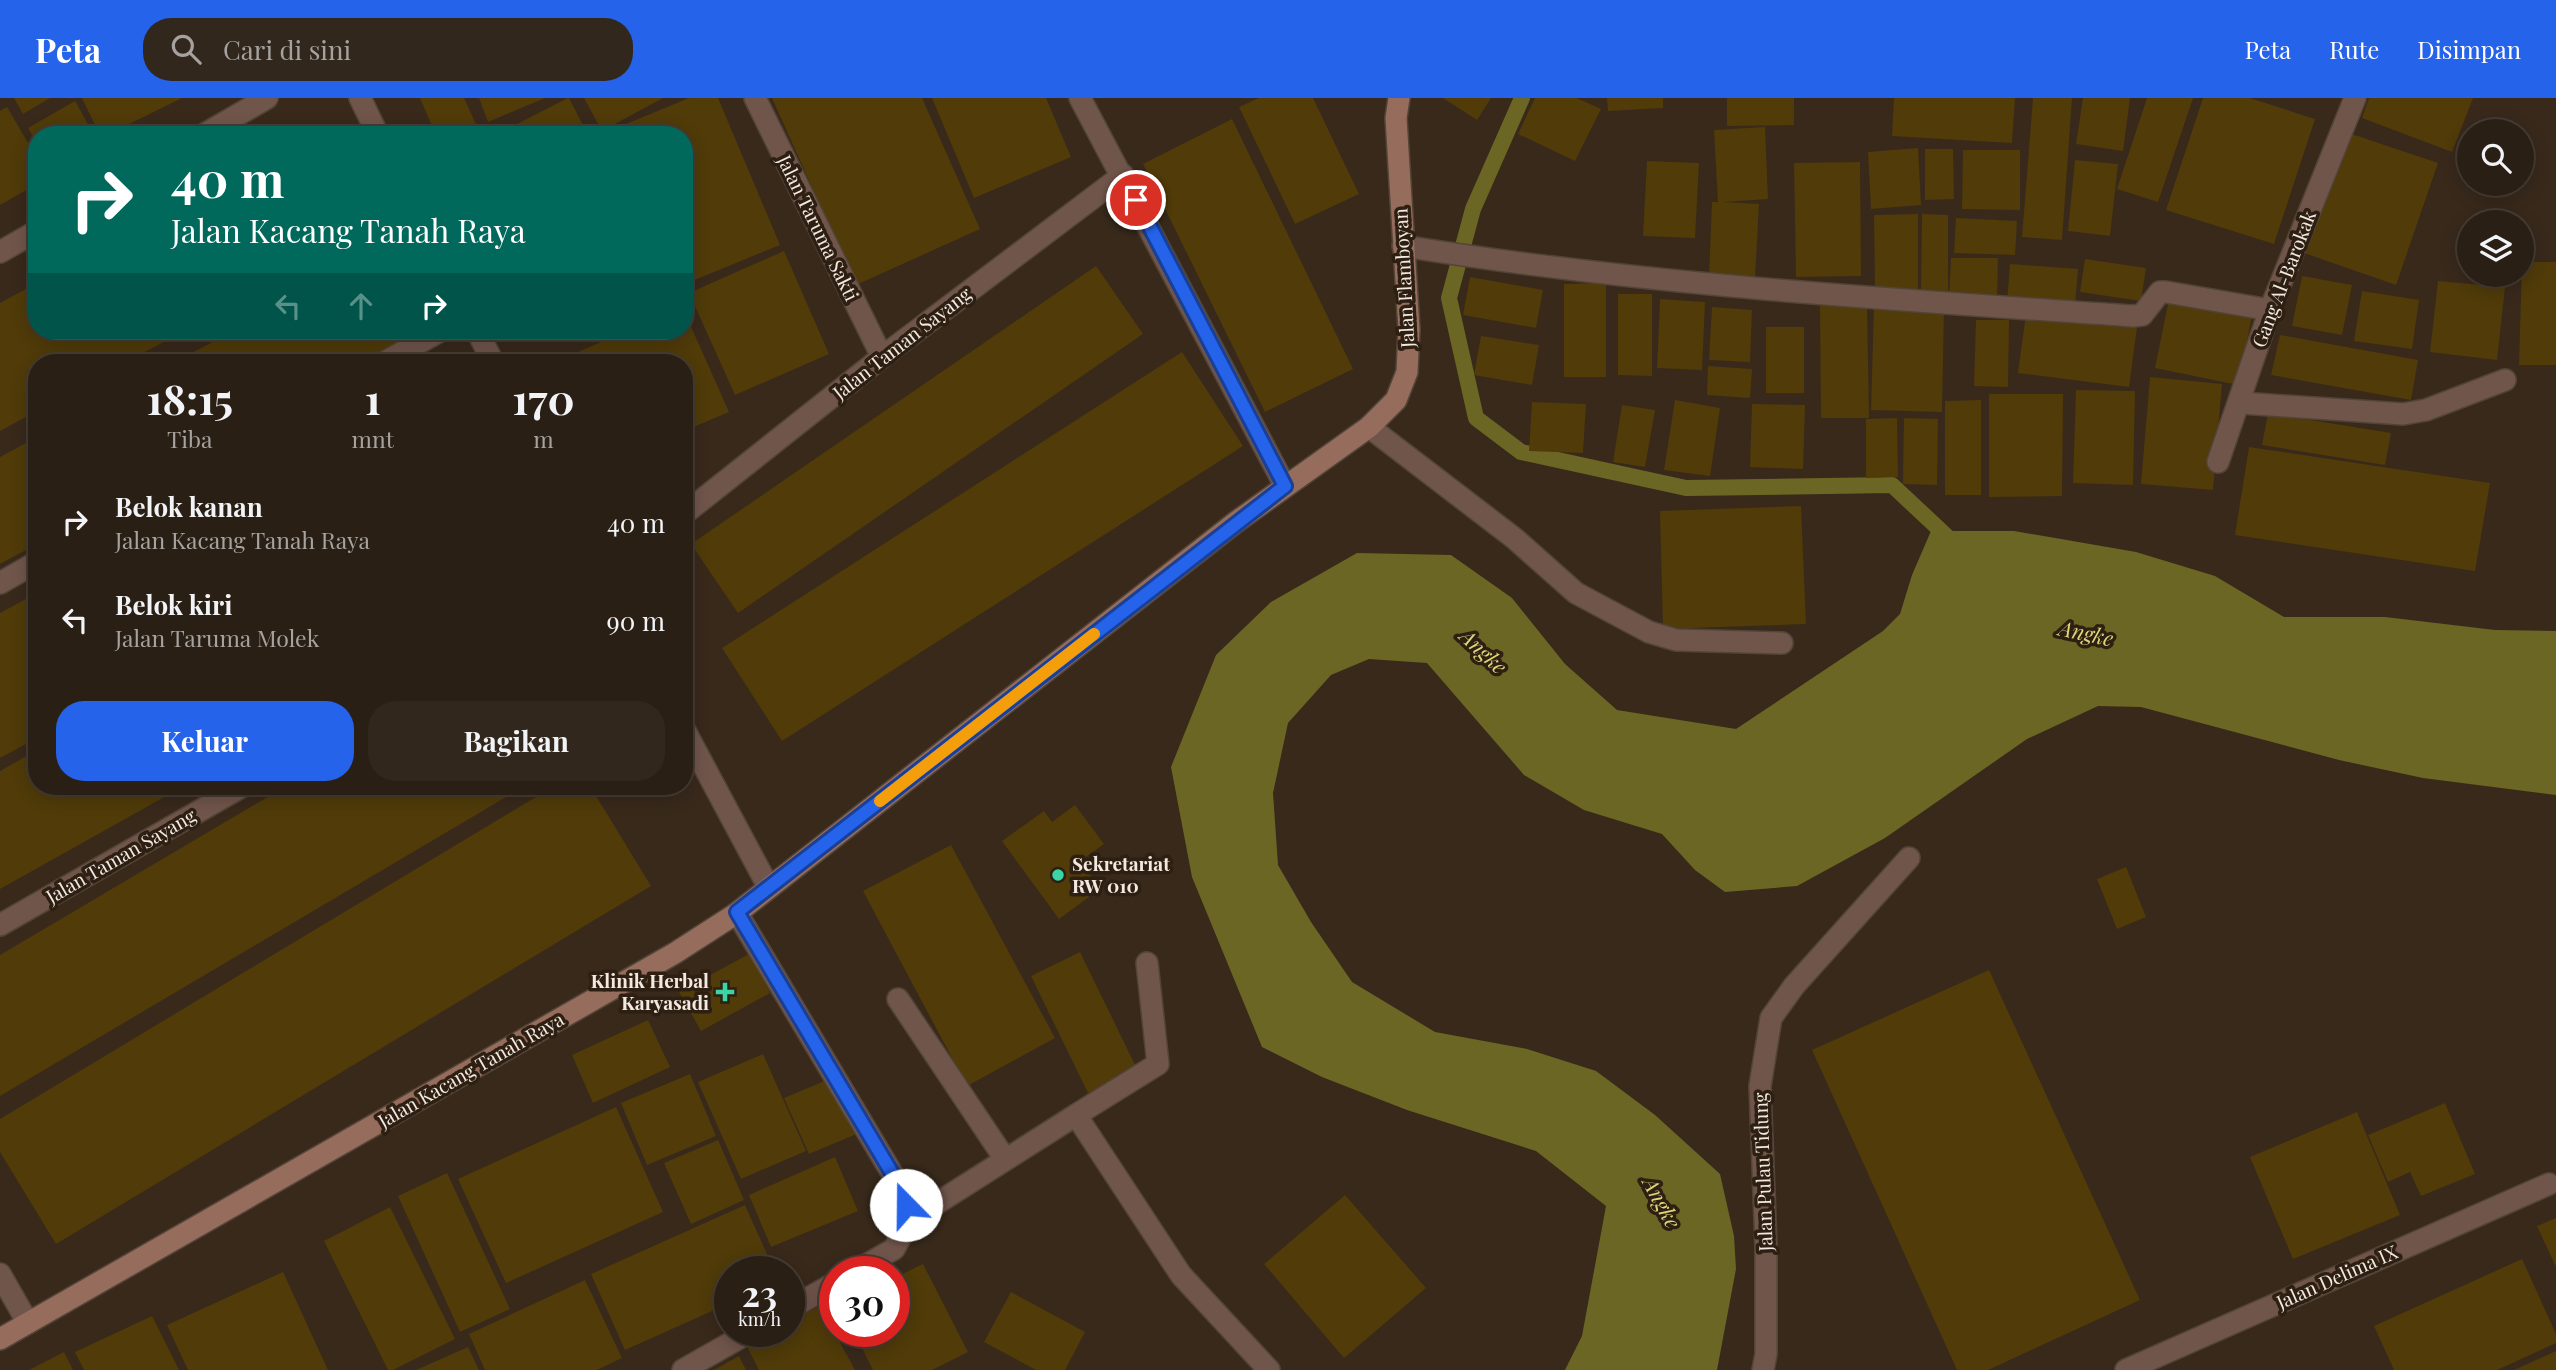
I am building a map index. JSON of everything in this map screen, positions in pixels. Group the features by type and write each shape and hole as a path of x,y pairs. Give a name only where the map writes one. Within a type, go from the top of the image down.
{"street":[{"path":"219,126 267,98"},
{"path":"360,98 374,126"},
{"name":"Jalan Taruma Sakti","path":"755,98 882,357"},
{"path":"1080,98 1285,486"},
{"name":"Jalan Flamboyan","path":"1285,486 1370,427 1396,400 1408,372 1396,118 1399,98"},
{"name":"Gang Al-Barokak","path":"2218,462 2241,403 2270,310 2355,98"},
{"name":"Jalan Taman Sayang","path":"693,507 882,357 1123,175"},
{"path":"0,252 28,236"},
{"path":"1404,246 1476,258 1685,283 2133,316 2142,315 2160,292 2270,310"},
{"path":"399,354 424,340"},
{"path":"2241,403 2403,414 2426,410 2505,380"},
{"path":"1370,427 1514,538 1576,593 1649,632 1687,641 1782,643"},
{"name":"Jalan Kacang Tanah Raya","path":"0,1339 675,953 737,912 1285,486"},
{"path":"0,583 28,567"},
{"path":"693,746 769,888"},
{"name":"Jalan Taman Sayang","path":"0,925 227,795"},
{"name":"Jalan Pulau Tidung","path":"1763,1370 1766,1354 1766,1247 1760,1086 1771,1018 1794,986 1909,858"},
{"path":"737,912 902,1190 909,1221"},
{"path":"882,1256 894,1249 909,1221 1157,1064 1146,963"},
{"path":"898,999 1005,1159"},
{"path":"1076,1115 1181,1275 1269,1370"},
{"name":"Jalan Delima IX","path":"2126,1370 2549,1184"},
{"path":"0,1274 28,1322"},
{"path":"683,1370 724,1347"}],"water":[{"name":"Angke","path":"1931,531 2014,531 2136,552 2215,576 2284,617 2385,617 2495,630 2556,631 2556,795 2423,778 2339,760 2141,707 2098,706 2027,739 1885,838 1797,886 1725,892 1695,870 1662,834 1584,810 1524,775 1427,663 1369,659 1331,675 1288,723 1273,793 1278,865 1311,922 1352,982 1435,1032 1527,1049 1596,1071 1655,1115 1720,1174 1734,1236 1736,1269 1717,1370 1565,1370 1582,1336 1606,1206 1536,1151 1407,1110 1322,1077 1262,1047 1192,877 1171,767 1216,655 1271,602 1357,553 1451,555 1512,598 1565,664 1617,710 1736,729 1883,631 1900,614 1912,575"}],"building":[{"path":"14,98 50,98 23,114"},
{"path":"82,98 182,98 125,126 96,126"},
{"path":"420,98 464,98 477,126 432,126"},
{"path":"479,98 545,98 488,122"},
{"path":"568,98 583,126 513,126"},
{"path":"584,98 663,98 611,126 599,126"},
{"path":"689,98 718,98 780,245 693,281 693,126 626,124"},
{"path":"772,98 922,98 980,229 856,285"},
{"path":"932,98 1046,98 1071,157 974,198"},
{"path":"1259,98 1313,98 1359,194 1295,224 1239,107"},
{"path":"1443,98 1491,98 1477,120"},
{"path":"1535,98 1577,98 1601,109 1575,161 1518,134"},
{"path":"1607,98 1663,98 1663,108 1608,111"},
{"path":"1727,98 1794,98 1794,125 1727,126"},
{"path":"1894,98 2015,98 2012,143 1892,136"},
{"path":"2033,98 2072,98 2062,240 2022,237"},
{"path":"2083,98 2130,98 2123,151 2076,144"},
{"path":"2147,98 2193,98 2158,202 2117,189"},
{"path":"2203,98 2250,98 2315,119 2274,244 2166,210"},
{"path":"2369,98 2473,98 2465,119 2457,119 2457,139 2452,152 2362,118"},
{"path":"75,101 89,126 31,126"},
{"path":"7,107 28,143 28,189 0,205 0,111"},
{"path":"1232,119 1353,369 1265,412 1143,164"},
{"path":"1765,127 1768,199 1723,202 1759,204 1755,279 1709,277 1712,202 1718,202 1714,130"},
{"path":"2346,132 2438,163 2396,285 2304,253"},
{"path":"1918,148 1921,205 1871,209 1868,152"},
{"path":"1925,149 1953,149 1954,199 1925,200"},
{"path":"1963,150 2020,150 2020,210 1962,209"},
{"path":"2075,160 2118,164 2110,236 2068,231"},
{"path":"1647,161 1699,163 1695,238 1643,236"},
{"path":"1860,162 1861,276 1796,277 1794,163"},
{"path":"1918,214 1918,289 1875,289 1874,215"},
{"path":"1922,214 1948,215 1948,292 1921,292"},
{"path":"1956,218 2017,221 2015,255 1954,253"},
{"path":"784,251 829,354 735,395 693,302 693,291"},
{"path":"1951,258 1998,258 1997,300 1949,299"},
{"path":"2085,259 2146,268 2141,301 2080,292"},
{"path":"2534,262 2556,262 2556,365 2519,365 2521,287 2534,287"},
{"path":"2010,264 2078,269 2075,306 2007,302"},
{"path":"1096,266 1143,334 738,613 693,547 693,543"},
{"path":"2302,276 2352,285 2342,335 2292,326"},
{"path":"1470,277 1543,290 1536,328 1463,315"},
{"path":"2438,281 2457,283 2457,287 2505,287 2497,360 2430,352"},
{"path":"1606,283 1606,377 1564,377 1564,284"},
{"path":"28,288 28,340 167,340 141,354 28,354 28,416 0,431 0,303"},
{"path":"2362,291 2419,300 2412,349 2354,341"},
{"path":"1618,294 1652,294 1652,376 1618,375"},
{"path":"1660,299 1705,302 1702,370 1657,368"},
{"path":"2169,299 2252,316 2238,385 2155,368"},
{"path":"1867,305 1869,418 1821,418 1820,306"},
{"path":"1874,306 1944,307 1942,412 1871,410"},
{"path":"1712,307 1752,310 1750,362 1709,360"},
{"path":"2026,314 2137,327 2129,387 2018,373"},
{"path":"1976,320 2009,320 2008,387 1974,386"},
{"path":"1766,327 1804,327 1804,393 1766,393"},
{"path":"693,331 729,412 693,427 693,354 574,354 605,340 693,340"},
{"path":"2280,335 2418,360 2411,400 2271,375"},
{"path":"1481,336 1539,345 1532,385 1474,375"},
{"path":"216,340 404,340 407,345 390,354 190,354"},
{"path":"1182,352 1243,446 782,741 722,648"},
{"path":"1708,366 1752,369 1750,398 1707,395"},
{"path":"2150,377 2222,384 2213,490 2141,484"},
{"path":"2076,390 2135,391 2133,485 2073,483"},
{"path":"1989,394 2063,394 2062,496 1989,497"},
{"path":"1675,400 1720,408 1710,476 1664,470"},
{"path":"1981,400 1981,495 1945,495 1945,401"},
{"path":"1532,402 1586,404 1583,453 1529,451"},
{"path":"1752,404 1805,405 1803,469 1750,467"},
{"path":"1622,405 1655,410 1645,467 1613,462"},
{"path":"2268,413 2391,433 2385,465 2262,445"},
{"path":"1897,418 1898,477 1866,478 1866,419"},
{"path":"1904,418 1938,419 1937,485 1903,484"},
{"path":"28,442 28,549 0,564 0,457"},
{"path":"2249,447 2490,483 2475,571 2235,535"},
{"path":"1801,506 1806,624 1663,629 1660,511"},
{"path":"28,598 28,743 0,758 0,613"},
{"path":"28,755 28,795 168,795 0,889 0,771"},
{"path":"271,795 510,795 0,1096 0,955"},
{"path":"539,795 595,795 651,886 56,1244 0,1152 0,1119"},
{"name":"Sekretariat RW 010","path":"1075,805 1104,844 1080,861 1100,889 1059,919 1002,841 1044,811 1052,822"},
{"path":"951,845 1055,1038 967,1086 863,891"},
{"path":"2126,867 2146,917 2117,929 2097,879"},
{"path":"1080,952 1137,1069 1088,1093 1031,976"},
{"name":"Klinik Herbal Karyasadi","path":"749,954 770,993 701,1031 679,992"},
{"path":"1989,970 2140,1300 1988,1370 1957,1370 1812,1050"},
{"path":"648,1020 670,1067 593,1103 572,1055"},
{"path":"763,1054 806,1151 741,1179 698,1082"},
{"path":"690,1074 716,1136 647,1165 621,1103"},
{"path":"834,1077 859,1133 809,1154 784,1098"},
{"path":"2445,1103 2475,1174 2421,1196 2410,1172 2388,1182 2368,1135"},
{"path":"616,1107 663,1212 506,1283 458,1179"},
{"path":"2357,1112 2400,1215 2293,1259 2250,1157"},
{"path":"718,1140 744,1200 691,1224 664,1163"},
{"path":"835,1157 858,1211 771,1247 749,1195"},
{"path":"447,1173 510,1309 460,1332 398,1196"},
{"path":"1345,1195 1426,1288 1344,1358 1264,1264"},
{"path":"745,1205 768,1256 714,1256 714,1310 625,1350 591,1274"},
{"path":"390,1207 455,1339 393,1370 388,1370 324,1241"},
{"path":"2556,1218 2556,1267 2537,1226"},
{"path":"2522,1259 2556,1334 2556,1343 2497,1370 2394,1370 2374,1326"},
{"path":"923,1264 968,1352 932,1370 873,1370 862,1347 910,1347 910,1270"},
{"path":"283,1272 328,1370 188,1370 167,1325"},
{"path":"585,1280 622,1358 597,1370 485,1370 469,1334"},
{"path":"1011,1292 1085,1332 1065,1370 1036,1370 984,1342"},
{"path":"819,1307 819,1347 842,1347 855,1370 759,1370 747,1347 805,1347 805,1314"},
{"path":"152,1316 179,1370 84,1370 75,1352"},
{"path":"468,1347 479,1370 416,1370"},
{"path":"2556,1351 2556,1370 2514,1370"},
{"path":"64,1352 73,1370 29,1370"},
{"path":"739,1356 746,1370 714,1370"}],"waterway":[{"path":"1522,98 1473,209 1449,298 1476,418 1521,452 1686,488 1892,485 1955,544"}],"slow traffic":[{"path":"880,801 1094,634"}],"place":[{"name":"Sekretariat RW 010","path":"1058,875"},
{"name":"Klinik Herbal Karyasadi","path":"725,992"}],"route":[{"path":"906,1205 902,1190 737,912 1285,486 1136,200"}]}
